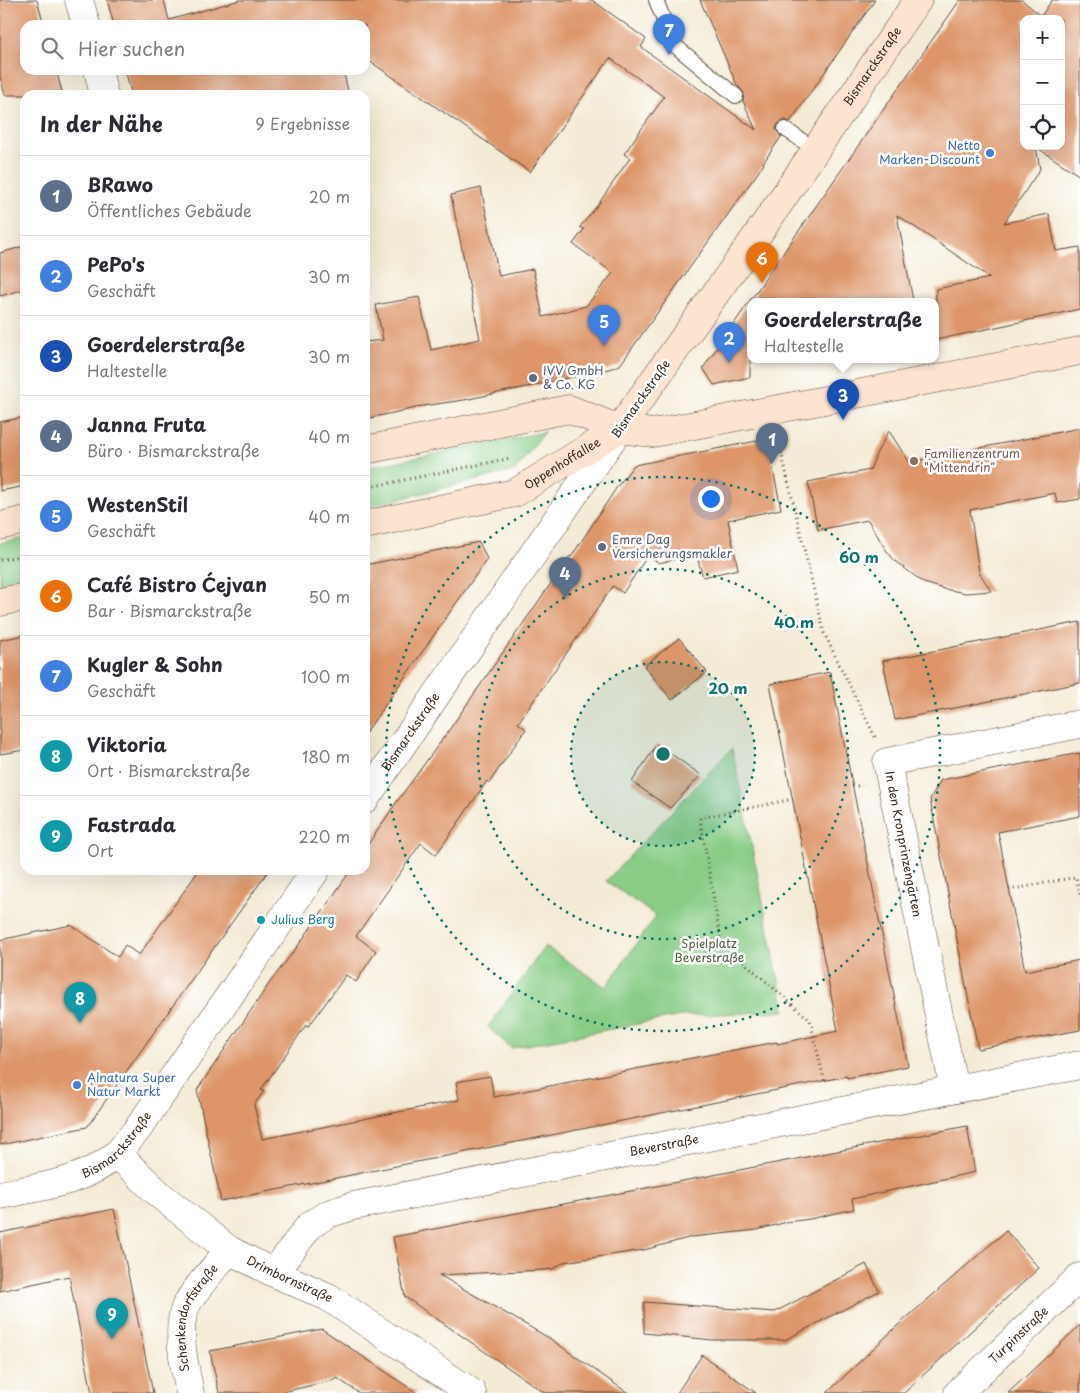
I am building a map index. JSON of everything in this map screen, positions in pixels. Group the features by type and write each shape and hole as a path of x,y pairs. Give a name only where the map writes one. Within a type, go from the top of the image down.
{"street":[{"path":"79,0 85,20"},
{"name":"Bismarckstraße","path":"370,791 619,429 758,234 918,0"},
{"path":"99,75 103,90"},
{"path":"619,429 653,433 1080,351"},
{"name":"Oppenhoffallee","path":"370,449 570,409 619,429"},
{"name":"Oppenhoffallee","path":"370,524 515,492 619,429"},
{"path":"0,526 20,521"},
{"path":"0,602 20,598"},
{"name":"In den Kronprinzengärten","path":"954,1089 887,762 1080,724"},
{"name":"Bismarckstraße","path":"0,1195 65,1182 90,1171 117,1154 137,1130 313,875"},
{"name":"Beverstraße","path":"274,1273 310,1225 328,1214 353,1206 1080,1065"},
{"name":"Drimbornstraße","path":"117,1154 160,1195 229,1250 328,1297 472,1393"},
{"name":"Schenkendorfstraße","path":"190,1393 184,1362 181,1325 185,1308 229,1250"},
{"name":"Turpinstraße","path":"958,1393 1080,1277"}],"lane":[{"path":"656,0 673,44 736,96"},
{"path":"785,130 816,150"}],"path":[{"path":"771,410 824,634 887,762"},
{"path":"370,487 520,457"},
{"path":"0,560 20,556"},
{"path":"792,798 700,818 721,942 810,1020 831,1113"},
{"path":"1009,890 1078,877 1080,896"}],"green space":[{"path":"544,432 515,471 370,506 370,467"},
{"path":"20,539 20,580 0,585 0,543"},
{"name":"Spielplatz Beverstraße","path":"732,748 785,1011 680,1016 511,1048 488,1027 545,946 606,987 656,916 606,881"}],"building":[{"path":"0,0 37,0 43,20 20,20 20,75 57,75 62,90 20,90 20,95 5,95 0,77"},
{"path":"107,0 164,0 169,20 113,20"},
{"path":"240,0 592,0 646,39 641,47 756,130 743,101 744,93 737,85 700,0 875,0 790,122 785,120 778,124 776,129 781,137 764,164 620,365 522,388 464,400 416,407 370,418 370,341 383,340 376,305 419,297 431,350 480,339 451,195 481,188 499,276 533,269 543,317 586,306 613,273 573,244 584,229 580,227 630,158 624,154 664,97 610,58 530,172 370,61 370,20 169,20"},
{"path":"960,0 1022,0 1040,15 1020,15 1020,150 1037,150 1040,169 1004,223 1049,214 1056,251 1080,247 1080,309 939,339 939,298 936,298 936,289 990,278 897,215 912,298 752,298"},
{"path":"1052,0 1080,0 1080,176 1041,150 1065,150 1065,15 1042,15"},
{"path":"126,75 344,75 348,90 131,90"},
{"path":"20,247 20,290 0,296 0,253"},
{"path":"747,305 747,363 750,363 750,377 714,385 703,368"},
{"path":"20,418 20,487 0,491 0,422"},
{"path":"1080,428 1080,499 1057,503 1055,493 970,510 979,572 991,591 966,593 924,583 895,561 868,520 818,530 808,482 870,470 877,452 889,431 909,462"},
{"path":"767,439 781,509 728,520 738,569 703,577 696,554 659,563 648,555 623,593 613,586 518,723 526,729 489,783 487,781 436,855 421,843 356,936 376,951 356,982 346,975 309,1026 306,1025 261,1090 264,1091 254,1105 262,1139 459,1100 456,1082 490,1076 494,1097 838,1031 770,684 830,672 908,1066 847,1078 847,1076 221,1201 197,1090 271,981 348,875 370,875 370,842 634,465"},
{"path":"479,542 487,559 370,727 370,564"},
{"path":"1080,622 1080,683 895,720 883,661"},
{"path":"20,636 20,751 0,754 0,640"},
{"path":"679,638 707,672 672,700 644,666"},
{"path":"657,744 701,775 670,808 632,782"},
{"path":"1080,753 1080,816 998,832 1025,971 1080,960 1080,1030 978,1049 930,799 941,780"},
{"path":"195,875 265,875 87,1127 0,1145 0,940 71,925 118,957 125,945 139,955"},
{"path":"967,1126 975,1172 852,1199 854,1209 757,1230 692,1237 644,1250 564,1262 553,1269 439,1275 549,1338 628,1393 545,1393 405,1297 393,1237"},
{"path":"114,1209 153,1393 92,1393 69,1276 0,1291 0,1233"},
{"path":"1006,1231 1039,1268 904,1393 827,1393 896,1327"},
{"path":"866,1264 879,1291 785,1340 713,1340 644,1333 644,1302 775,1312"},
{"path":"1080,1325 1080,1393 1008,1393 1059,1345"},
{"path":"322,1329 417,1393 359,1393 337,1378 278,1393 219,1393 210,1351"},
{"path":"702,1355 756,1393 677,1393"}],"place":[{"name":"Kugler & Sohn","path":"669,55"},
{"name":"Netto Marken-Discount","path":"990,153"},
{"name":"Café Bistro Ćejvan","path":"762,283"},
{"name":"WestenStil","path":"604,346"},
{"name":"PePo's","path":"729,363"},
{"name":"IVV GmbH & Co. KG","path":"533,378"},
{"name":"Goerdelerstraße","path":"843,420"},
{"name":"Familienzentrum \"Mittendrin\"","path":"914,461"},
{"name":"BRawo","path":"772,464"},
{"name":"Emre Dag Versicherungsmakler","path":"602,547"},
{"name":"Janna Fruta","path":"565,598"},
{"name":"Julius Berg","path":"261,920"},
{"name":"Viktoria","path":"80,1023"},
{"name":"Alnatura Super Natur Markt","path":"77,1085"},
{"name":"Fastrada","path":"112,1339"}]}
